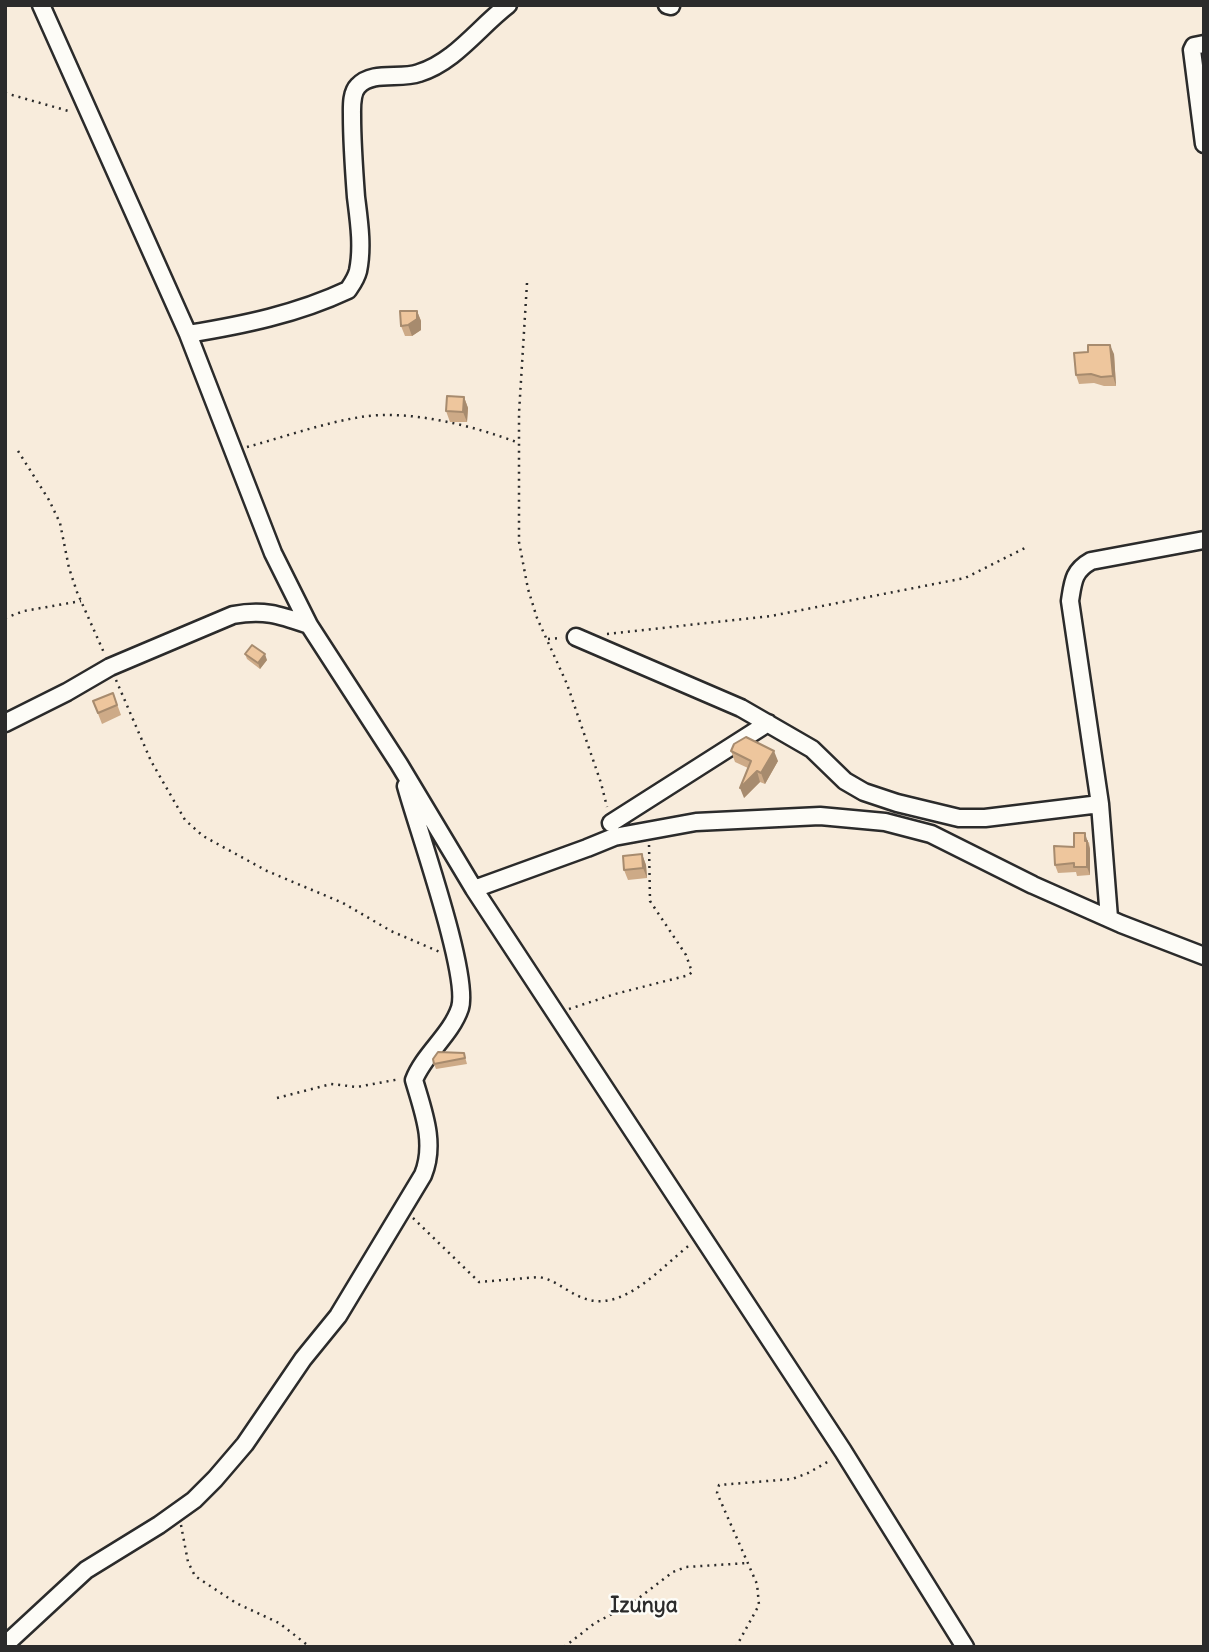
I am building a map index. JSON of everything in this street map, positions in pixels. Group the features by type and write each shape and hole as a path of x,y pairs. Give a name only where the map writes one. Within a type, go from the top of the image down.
{"street":[{"path":"41,5 188,334 273,553 309,625 399,764 474,889 843,1451 965,1647"},
{"path":"188,334 251,323 348,290 354,281 359,260 360,226 352,148 352,103 355,89 364,81 418,74 436,66 508,5"},
{"path":"1204,44 1194,46 1192,50 1204,144"},
{"path":"1108,918 1100,804 1070,601 1073,580 1080,567 1091,561 1204,540"},
{"path":"5,723 110,667 233,615 272,612 309,625"},
{"path":"576,637 718,698 768,723 812,749 845,782 864,792 923,811 959,818 985,818 1100,804"},
{"path":"611,823 768,723"},
{"path":"5,1645 86,1570 178,1512 215,1479 245,1444 303,1359 345,1304 426,1167 428,1125 414,1080 459,1012 461,1002 456,959 399,764"},
{"path":"474,889 614,837 696,822 821,816 885,822 931,834 1033,885 1204,956"}],"path":[{"path":"5,93 92,117"},
{"path":"527,284 519,443 519,542 537,618 567,684 601,783 611,823"},
{"path":"234,451 362,416 389,415 428,417 489,432 519,443"},
{"path":"18,451 60,523 69,568 81,601 151,761 186,820 203,836 267,871 343,903 391,931 456,959"},
{"path":"602,634 771,616 965,578 1025,548"},
{"path":"5,618 24,611 81,601"},
{"path":"548,639 576,637"},
{"path":"556,1014 615,993 689,975 692,972 685,955 650,901 649,831"},
{"path":"277,1098 331,1084 357,1087 388,1083 416,1074"},
{"path":"403,1207 479,1282 485,1284 547,1278 589,1300 618,1299 631,1293 702,1236"},
{"path":"736,1647 759,1605 760,1598 757,1584 717,1493 719,1485 792,1479 822,1465 843,1451"},
{"path":"178,1512 188,1562 195,1576 236,1603 279,1623 310,1647"},
{"path":"564,1647 595,1623 631,1604 673,1572 685,1567 748,1563"}],"building":[{"path":"400,311 417,311 417,319 401,326"},
{"path":"1088,345 1110,345 1113,376 1076,375 1074,353 1088,352"},
{"path":"447,396 464,397 463,412 446,411"},
{"path":"252,645 265,654 258,663 245,654"},
{"path":"113,693 117,705 98,713 93,701"},
{"path":"746,737 774,751 761,773 757,771 740,788 751,761 731,751 734,744"},
{"path":"1074,833 1085,833 1087,867 1074,867 1074,863 1055,865 1054,846 1074,847"},
{"path":"642,854 643,868 624,870 623,856"},
{"path":"438,1052 464,1053 465,1058 434,1064 433,1059"}],"district":[{"name":"Izunya","path":"644,1606"}]}
